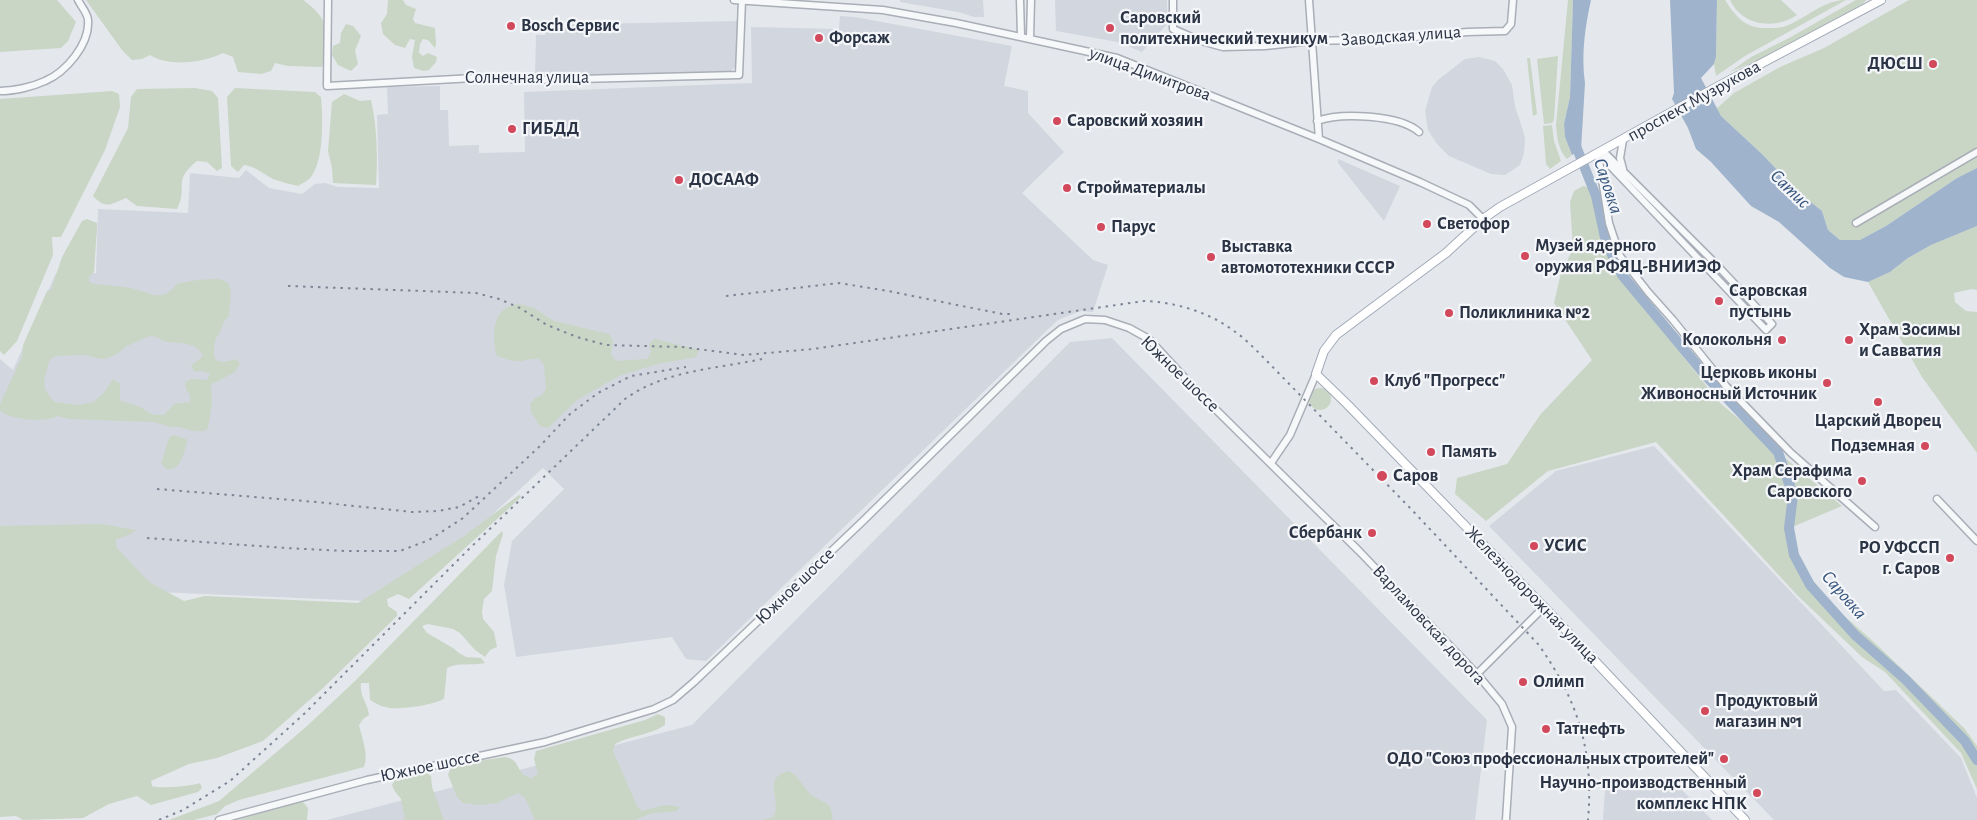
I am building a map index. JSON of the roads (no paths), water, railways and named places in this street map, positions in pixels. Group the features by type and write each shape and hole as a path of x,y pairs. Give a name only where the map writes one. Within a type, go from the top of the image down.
{"main road":[{"name":"проспект Музрукова","path":"1316,374 1324,351 1336,335 1446,253 1483,219 1500,207 1873,2 1881,0"},
{"name":"Железнодорожная улица","path":"1316,374 1544,607 1745,820"}],"street":[{"path":"0,91 34,85 47,80 72,58 86,40 89,19 78,0"},
{"name":"Солнечная улица","path":"328,0 327,86 474,78 538,80 738,75 742,0"},
{"name":"улица Димитрова","path":"734,0 835,3 892,11 1021,36 1117,58 1319,139 1453,198 1469,206 1483,219"},
{"path":"1020,0 1021,36"},
{"path":"1030,38 1031,0"},
{"name":"Заводская улица","path":"1172,0 1173,29 1201,41 1223,47 1264,46 1312,41 1394,39 1468,32 1505,31 1511,24 1513,0"},
{"path":"1309,0 1319,139"},
{"path":"1318,121 1329,116 1386,118 1408,123 1420,132"},
{"path":"1623,140 1620,158 1624,171"},
{"path":"1856,223 1977,152"},
{"path":"1597,154 1624,171 1715,263 1772,324 1766,330 1597,154"},
{"path":"1597,154 1609,224 1620,256 1726,386 1791,453 1874,527"},
{"name":"Южное шоссе","path":"219,820 367,780 545,742 654,709 673,700 863,521 1046,341 1062,329 1085,319 1105,320 1129,328 1149,339 1195,389 1271,463"},
{"name":"проспект Музрукова","path":"1271,463 1290,435 1316,374"},
{"name":"Варламовская дорога","path":"1271,463 1477,674 1502,704 1512,727 1506,820"},
{"path":"1937,499 1977,541"},
{"path":"1477,674 1544,607"}],"water":[{"path":"1573,0 1591,0 1584,41 1585,83 1581,150 1572,155 1565,137 1564,124 1570,97"},
{"name":"Сатис","path":"1670,0 1717,0 1716,57 1714,64 1701,78 1721,116 1763,155 1797,191 1822,211 1828,230 1840,240 1860,240 1886,226 1957,178 1977,168 1977,226 1931,245 1908,258 1890,272 1868,282 1844,277 1830,268 1779,222 1751,206 1711,162 1696,149 1688,128 1672,99 1674,93"}],"waterway":[{"name":"Саровка","path":"1574,141 1596,196 1606,242 1622,275 1706,376 1778,452 1793,495 1789,528 1794,555 1810,585 1855,635 1905,679 1965,741 1977,760"}],"railway":[{"path":"726,296 839,283 1002,314 1013,314"},
{"path":"288,286 476,293 499,299 520,308 547,325 577,337 606,345 682,347 744,355 813,349 1144,301 1168,303 1203,313 1224,324 1254,348 1412,510 1538,644 1564,685 1580,727 1588,771 1588,820"},
{"path":"159,820 183,810 230,781 304,714 468,550 625,399 640,389 674,376 762,359"},
{"path":"147,538 286,548 400,551 429,540 463,518 540,446 570,414 598,393 631,376 686,367"},
{"path":"157,489 412,512 438,511 459,507 481,495"}],"place":[{"name":"Bosch Сервис","path":"511,26"},
{"name":"Саровский политехнический техникум","path":"1110,28"},
{"name":"Форсаж","path":"819,38"},
{"name":"ДЮСШ","path":"1933,64"},
{"name":"Саровский хозяин","path":"1057,121"},
{"name":"ГИБДД","path":"512,129"},
{"name":"ДОСААФ","path":"679,180"},
{"name":"Стройматериалы","path":"1067,188"},
{"name":"Светофор","path":"1427,224"},
{"name":"Парус","path":"1101,227"},
{"name":"Музей ядерного оружия РФЯЦ-ВНИИЭФ","path":"1525,256"},
{"name":"Выставка автомототехники СССР","path":"1211,257"},
{"name":"Саровская пустынь","path":"1719,301"},
{"name":"Поликлиника №2","path":"1449,313"},
{"name":"Колокольня","path":"1782,340"},
{"name":"Храм Зосимы и Савватия","path":"1849,340"},
{"name":"Клуб \"Прогресс\"","path":"1374,381"},
{"name":"Церковь иконы Живоносный Источник","path":"1827,383"},
{"name":"Царский Дворец","path":"1878,402"},
{"name":"Подземная","path":"1925,446"},
{"name":"Память","path":"1431,452"},
{"name":"Саров","path":"1382,476"},
{"name":"Храм Серафима Саровского","path":"1862,481"},
{"name":"Сбербанк","path":"1372,533"},
{"name":"УСИС","path":"1534,546"},
{"name":"РО УФССП г. Саров","path":"1950,558"},
{"name":"Олимп","path":"1523,682"},
{"name":"Продуктовый магазин №1","path":"1705,711"},
{"name":"Татнефть","path":"1546,729"},
{"name":"ОДО \"Союз профессиональных строителей\"","path":"1724,759"},
{"name":"Научно-производственный комплекс НПК","path":"1757,793"}]}
